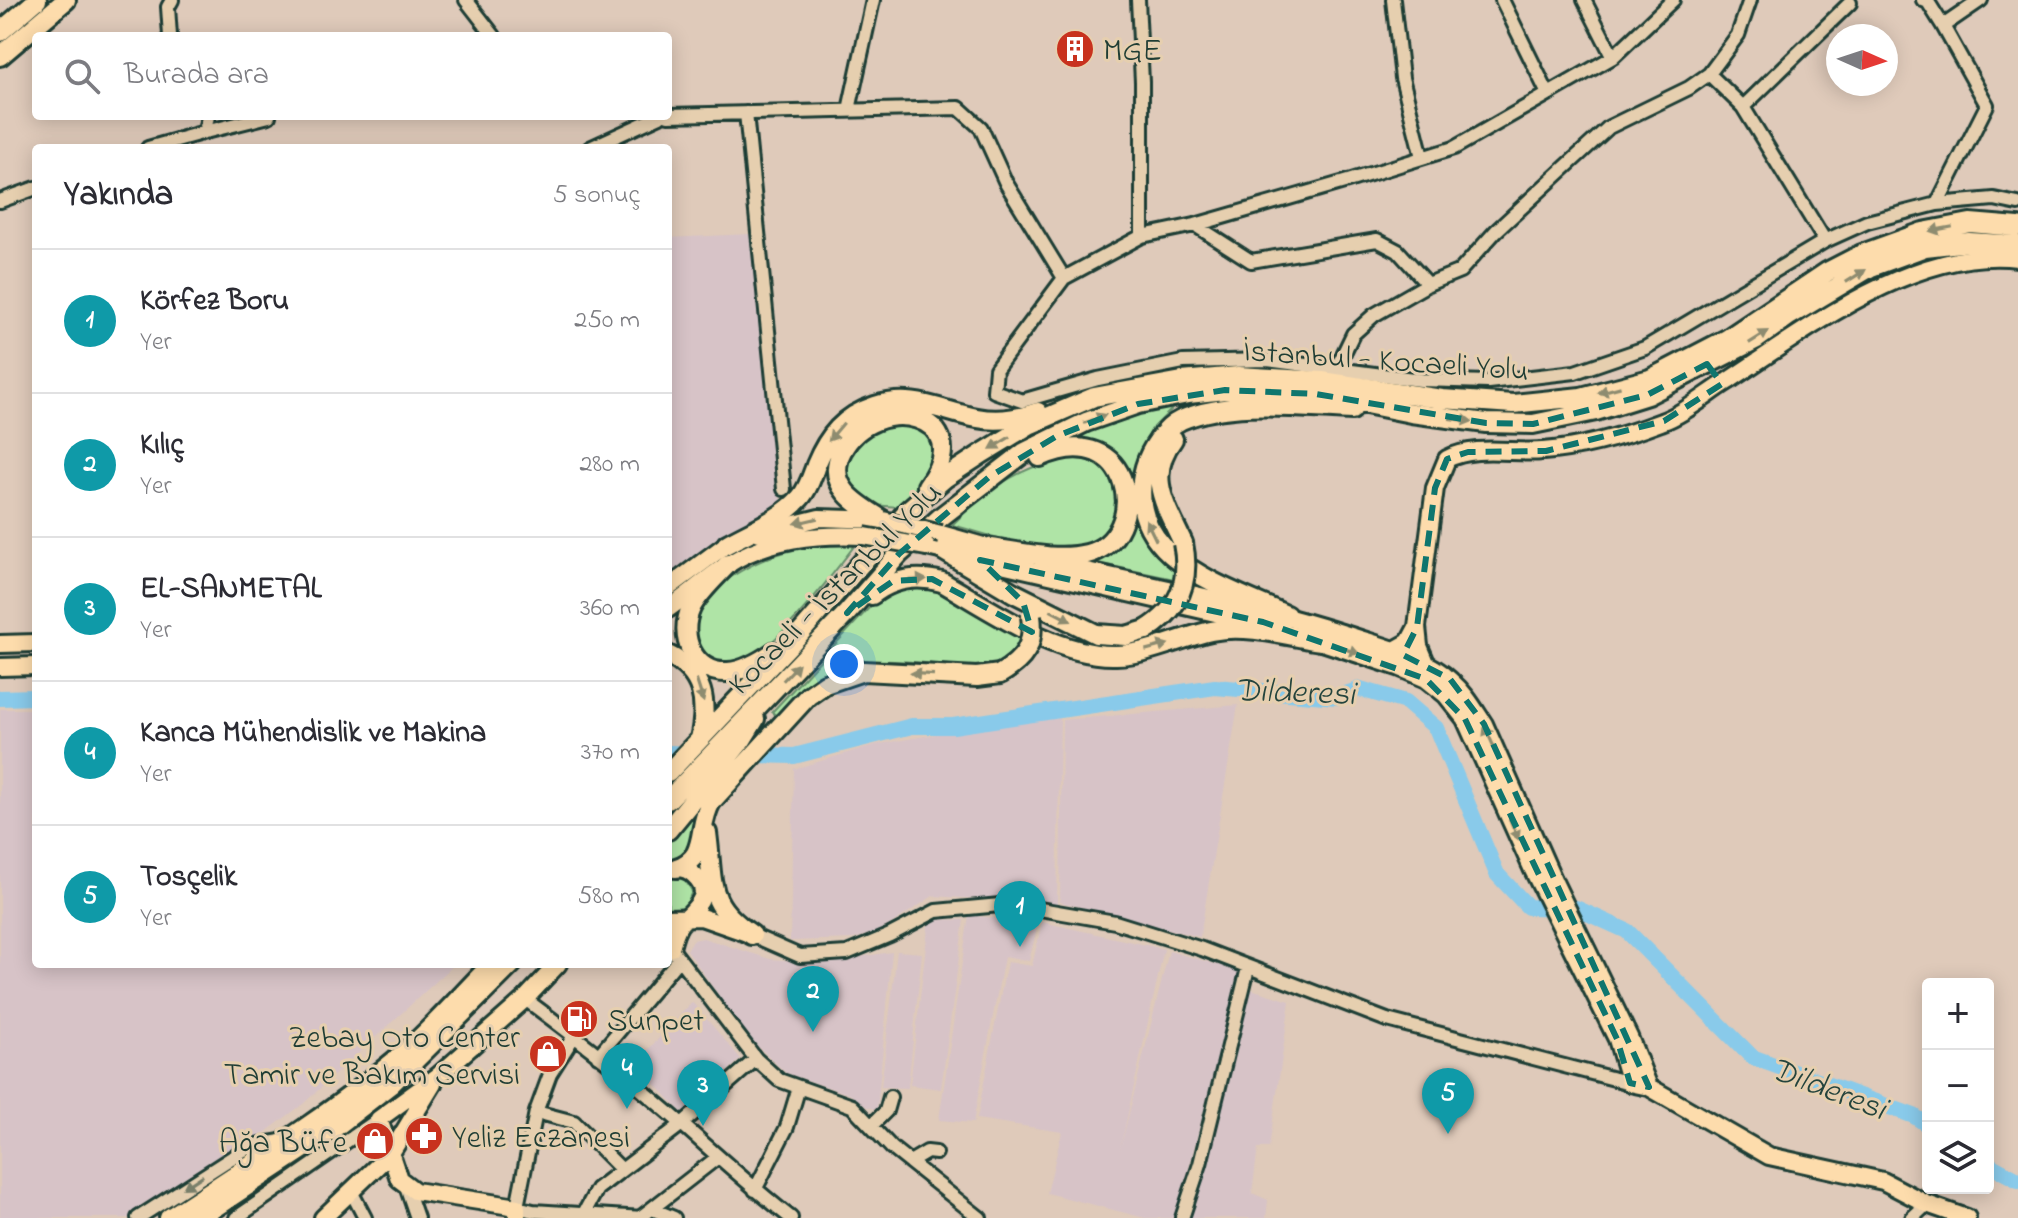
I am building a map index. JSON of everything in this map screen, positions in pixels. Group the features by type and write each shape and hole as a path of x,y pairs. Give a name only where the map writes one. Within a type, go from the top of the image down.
{"highway":[{"path":"0,32 37,0"},
{"path":"0,56 66,0"},
{"name":"İstanbul - Kocaeli Yolu","path":"672,769 797,637 908,510 945,478 1029,425 1094,397 1182,381 1238,376 1322,381 1442,399 1513,404 1581,397 1650,379 1727,339 1827,272 1862,254 1923,232 1970,223 2018,227"},
{"name":"Kocaeli - İstanbul Yolu","path":"698,779 740,734 768,697 899,554 989,477 1025,452 1086,422 1138,404 1225,390 1316,394 1411,413 1486,423 1533,424 1596,411 1647,395 1757,339 1871,267 1925,247 1969,242 2018,245"},
{"path":"727,544 787,511 803,495 821,454 840,425 875,406 918,401 978,418 997,420 1018,419 1059,404 1094,397"},
{"path":"938,544 1014,593 1096,634 1126,636 1146,630 1161,620 1181,596 1186,557 1159,487 1160,462 1164,451 1177,433 1190,425 1245,408"},
{"path":"1286,615 1220,587 1173,558 1158,543 1144,516 1141,483 1149,454 1179,421 1245,408 1411,413"},
{"path":"883,520 845,494 837,474 837,462 858,430 890,416 909,415 923,419 932,426 942,442 943,452 935,474 908,510"},
{"path":"984,547 1070,557 1091,553 1109,542 1120,527 1126,499 1123,482 1113,463 1098,451 1079,447 1059,449 989,477"},
{"path":"728,564 691,607 686,638 696,660 715,671 742,669 763,660 797,637"},
{"path":"847,613 893,581 932,579 1011,623 1098,654 1129,654 1212,631 1234,629 1320,641"},
{"path":"672,868 689,864 693,859 704,814 728,784 808,696 825,684 863,671 977,677 1000,674 1023,658 1031,637 1031,616 1014,593"},
{"path":"672,658 698,680 703,693 700,739"},
{"path":"672,797 698,779"},
{"path":"672,823 698,779"},
{"path":"728,784 709,815 706,828 712,876 717,902 723,913 752,935"},
{"path":"169,1218 353,1094 408,1049 488,968"},
{"path":"199,1218 332,1130 390,1085 508,968"}],"main road":[{"path":"1427,665 1419,646 1417,627 1435,488 1447,459 1468,452 1546,451 1664,421 1858,298 1939,263 2003,256 2018,258"},
{"path":"1707,364 1722,384"},
{"path":"672,585 727,544 772,528 819,518 883,520 938,544 1096,587 1263,622 1426,679 1446,695 1465,719 1532,868 1617,1039 1630,1083 1649,1087 1769,1156 1883,1181 1927,1204 1967,1218"},
{"path":"672,606 728,564 755,550 786,539 825,534 864,536 984,547 1286,615 1427,665 1450,679 1469,700 1484,724 1555,884 1629,1037 1649,1087"},
{"path":"1393,651 1409,642 1417,627"},
{"path":"0,644 32,643"},
{"path":"0,667 32,666"},
{"path":"672,868 692,873 701,887 700,904 679,925 673,948"},
{"path":"672,918 701,917 752,935"},
{"path":"517,1212 415,1191 406,1186 399,1179 379,1119 438,1076 525,999 554,968"},
{"path":"323,1218 391,1153 438,1076"}],"street":[{"path":"170,32 168,7 172,0"},
{"path":"466,0 491,32"},
{"path":"849,110 873,0"},
{"path":"1138,0 1142,82 1142,236"},
{"path":"1393,0 1402,78 1422,157"},
{"path":"1502,0 1548,94"},
{"path":"1584,0 1613,57"},
{"path":"1673,0 1613,57 1454,148 1195,225 1142,236 1064,278 996,369 994,391 1022,401 1098,379 1183,362 1267,360 1421,380 1488,382 1575,372 1645,348 1825,241 1867,222 1937,204 1994,199 2018,204"},
{"path":"1337,367 1353,334 1374,315 1428,284 1460,271 1496,231 1609,127 1689,88 1709,74 1738,35 1750,0"},
{"path":"1923,0 1928,2 1943,26 1987,105 1937,204"},
{"path":"1943,26 1981,0"},
{"path":"1743,107 1851,1"},
{"path":"1709,74 1743,107 1825,241"},
{"path":"672,115 959,108 981,128 1006,183 1064,278"},
{"path":"746,113 784,489"},
{"path":"205,132 207,120"},
{"path":"162,144 253,120"},
{"path":"599,144 651,120"},
{"path":"0,201 32,189"},
{"path":"1195,225 1251,261 1377,240 1398,251 1428,284"},
{"path":"752,935 800,956 847,953 936,911 1011,904 1115,922 1202,949 1387,1020 1630,1083"},
{"path":"673,948 756,1059 779,1080 852,1106 910,1162 980,1218"},
{"path":"598,1056 659,968"},
{"path":"1182,1218 1200,1164 1248,968"},
{"path":"525,999 682,1124 791,1218"},
{"path":"574,1036 550,1074 536,1112 517,1212 674,1218"},
{"path":"583,1215 597,1189 682,1124 756,1059"},
{"path":"755,1190 787,1127 799,1087"},
{"path":"871,1126 886,1111 890,1097"},
{"path":"536,1112 574,1122 622,1170"},
{"path":"236,1218 379,1119"},
{"path":"138,1218 250,1146 288,1140"},
{"path":"910,1162 927,1152 936,1153"},
{"path":"645,1215 718,1157"},
{"path":"406,1186 417,1218"},
{"path":"352,1193 365,1218"},
{"path":"1912,1218 1927,1204"},
{"path":"257,1205 264,1218"},
{"path":"956,1218 967,1206"}],"highlighted area":[{"path":"1707,364 1722,384 1664,421 1546,451 1468,452 1447,459 1435,488 1417,627 1403,655 1450,679 1484,724 1649,1087 1630,1083 1617,1039 1465,719 1426,679 1263,622 980,560 1023,602 1032,632 932,579 893,581 847,613 899,554 989,477 1057,436 1138,404 1225,390 1316,394 1486,423 1533,424 1647,395"}],"shaded area":[{"path":"750,234 782,512 705,548 672,577 672,238"},
{"path":"1238,705 1200,937 1060,902 1062,720"},
{"path":"0,709 32,709 32,968 451,968 303,1104 266,1132 129,1218 0,1218"},
{"path":"1060,718 1057,904 933,896 882,930 854,939 790,941 794,769 874,745 960,730"},
{"path":"969,915 1010,920 1008,942 1014,917 1039,920 1029,961 1004,957 973,1123 939,1120"},
{"path":"929,919 964,920 941,1089 910,1085"},
{"path":"1042,922 1164,949 1120,1150 1169,951 1240,971 1176,1218 1145,1218 1047,1193 1062,1132 977,1119 1007,962 1032,966"},
{"path":"703,938 770,959 819,963 892,952 877,1110 865,1106 851,1095 786,1073 746,1035 687,950 693,940"},
{"path":"897,951 922,953 908,1088 881,1087"},
{"path":"1248,988 1290,1001 1269,1148 1258,1148 1252,1193 1268,1200 1266,1218 1189,1218 1204,1172"},
{"path":"692,1002 741,1059 682,1113 636,1063"}],"green space":[{"path":"1163,406 1175,406 1151,430 1140,456 1141,529 1154,550 1177,568 1174,579 1083,560 1118,538 1118,459 1094,443 1065,439"},
{"path":"922,424 936,449 928,474 899,507 872,505 857,498 841,468 842,458 875,426"},
{"path":"1078,452 1111,471 1121,508 1100,540 1085,547 1048,549 952,525 1009,479"},
{"path":"821,545 855,545 800,614 766,646 734,665 708,664 691,631 693,617 711,592 741,571 772,556"},
{"path":"926,583 1022,633 1020,649 1002,664 989,667 895,661 849,664 807,684 777,716 772,712 883,593"},
{"path":"713,782 690,855 672,859 672,832"},
{"path":"672,877 684,878 692,891 686,906 672,908"}],"waterway":[{"name":"Dilderesi","path":"719,754 794,756 912,726 953,726 1215,687 1337,697 1360,689 1406,702 1436,728 1497,874 1528,907 1576,908 1627,931 1752,1057 1923,1122"},
{"name":"Dilderesi","path":"0,698 32,697"},
{"name":"Dilderesi","path":"672,753 696,754"},
{"name":"Dilderesi","path":"1994,1167 2018,1180"}],"place":[{"name":"MGE","path":"1075,49"},
{"name":"Körfez Boru","path":"1020,947"},
{"name":"Sunpet","path":"579,1019"},
{"name":"Kılıç","path":"813,1032"},
{"name":"Zebay Oto Center Tamir ve Bakım Servisi","path":"548,1054"},
{"name":"Kanca Mühendislik ve Makina","path":"627,1109"},
{"name":"EL-SANMETAL","path":"703,1126"},
{"name":"Tosçelik","path":"1448,1134"},
{"name":"Yeliz Eczanesi","path":"424,1136"},
{"name":"Ağa Büfe","path":"375,1141"}]}
